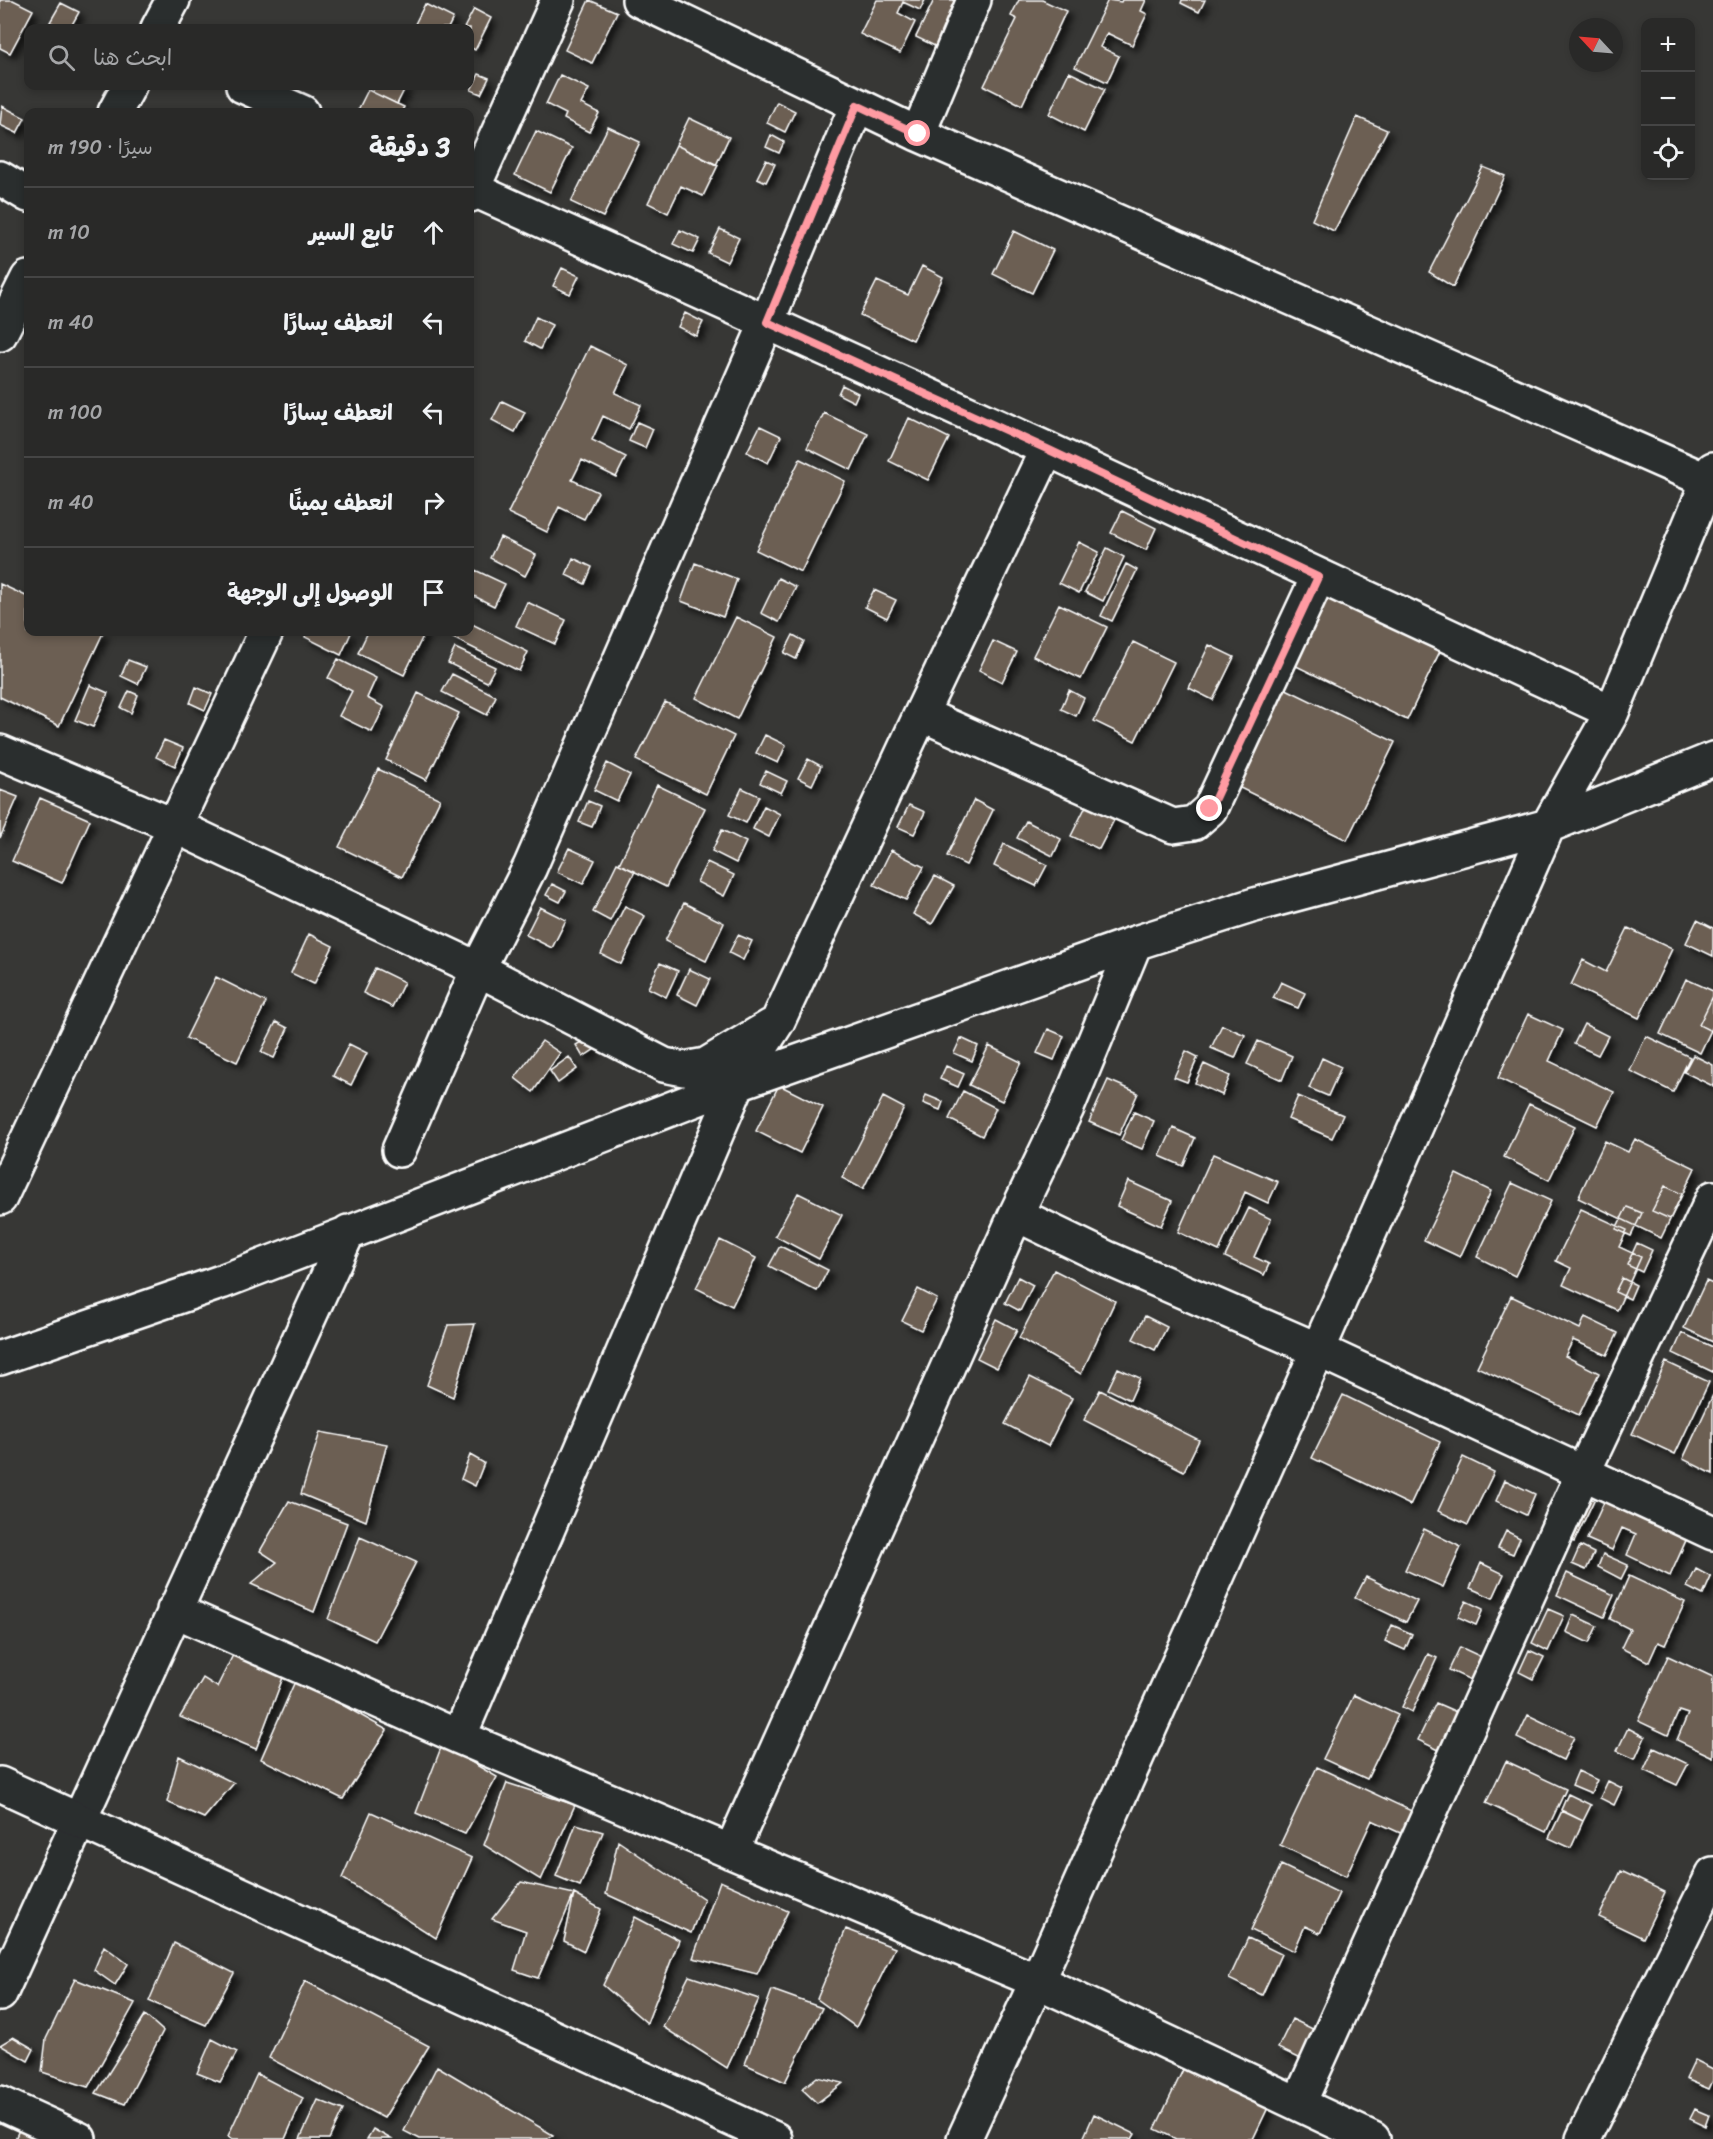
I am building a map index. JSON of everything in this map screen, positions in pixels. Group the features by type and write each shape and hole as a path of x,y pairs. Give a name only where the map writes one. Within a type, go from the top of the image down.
{"street":[{"path":"160,24 173,0"},
{"path":"474,182 558,0"},
{"path":"639,0 918,134 1710,475 1612,712 1548,826 1318,1350 964,2139"},
{"path":"918,134 974,0"},
{"path":"117,108 127,90"},
{"path":"252,90 293,108"},
{"path":"399,1150 478,969 530,867 767,322 857,105"},
{"path":"0,177 24,192"},
{"path":"474,193 1047,449 1612,712"},
{"path":"0,334 24,287"},
{"path":"459,1737 738,1083 778,1022 1047,449"},
{"path":"921,714 1173,826 1194,823 1210,809 1318,577"},
{"path":"0,1198 264,636"},
{"path":"0,752 175,826 478,969 664,1065 684,1069 706,1065 778,1022"},
{"path":"0,1358 221,1282 738,1083 1135,943 1251,906 1548,826 1713,759"},
{"path":"731,1852 1016,1215 1067,1108 1135,943"},
{"path":"1299,2103 1583,1473 1713,1198"},
{"path":"1016,1215 1318,1350 1713,1533"},
{"path":"0,1994 348,1232"},
{"path":"174,1610 459,1737 1036,1981 1373,2139"},
{"path":"0,1784 775,2139"},
{"path":"1583,2139 1713,1874"},
{"path":"0,2103 79,2139"}],"building":[{"path":"0,0 13,0 33,10 10,53 0,48"},
{"path":"589,0 617,12 592,63 565,50"},
{"path":"877,0 925,0 920,10 903,2 898,13 915,22 900,53 860,34"},
{"path":"934,0 965,0 941,49 916,37"},
{"path":"1019,0 1042,0 1066,11 1022,105 984,86 1017,19 1011,16"},
{"path":"1108,0 1121,2 1122,0 1146,0 1141,11 1147,14 1132,45 1107,33 1100,47 1119,56 1107,82 1075,67"},
{"path":"1182,0 1205,0 1199,12 1181,3"},
{"path":"61,3 79,12 72,24 50,22"},
{"path":"425,4 453,18 450,24 415,24"},
{"path":"474,9 491,18 475,50 474,24 466,24"},
{"path":"1069,72 1105,89 1084,132 1049,114"},
{"path":"479,74 489,78 481,94 471,90 474,90"},
{"path":"560,75 589,89 581,104 599,113 589,132 564,119 566,114 546,104"},
{"path":"368,90 404,107 403,108 359,108"},
{"path":"373,90 404,90 397,104 372,92"},
{"path":"777,102 795,111 785,132 767,123"},
{"path":"2,106 24,117 17,133 0,125"},
{"path":"1357,117 1387,130 1334,231 1312,220"},
{"path":"689,118 729,137 716,165 676,145"},
{"path":"608,127 640,142 603,217 571,202"},
{"path":"536,131 572,148 550,192 515,175"},
{"path":"771,135 784,142 779,153 766,147"},
{"path":"676,145 718,165 703,196 681,186 668,213 648,203"},
{"path":"766,160 775,164 766,182 757,178"},
{"path":"1483,167 1505,176 1453,287 1429,272"},
{"path":"720,229 739,238 727,262 708,253"},
{"path":"680,230 700,239 693,253 673,244"},
{"path":"1014,231 1053,250 1032,293 993,274"},
{"path":"922,266 943,277 913,340 860,315 877,281 908,295"},
{"path":"562,268 579,276 570,294 553,286"},
{"path":"685,313 703,322 696,336 678,327"},
{"path":"536,317 552,325 540,349 525,341"},
{"path":"590,346 628,365 615,393 641,405 629,429 603,416 592,440 626,457 616,477 582,460 572,480 598,492 584,519 559,507 547,532 508,513"},
{"path":"842,385 858,393 854,402 838,394"},
{"path":"502,401 525,412 515,432 492,420"},
{"path":"824,413 868,434 851,470 807,448"},
{"path":"909,418 949,438 928,480 889,461"},
{"path":"637,422 653,429 645,448 629,441"},
{"path":"760,426 781,436 768,463 747,452"},
{"path":"800,459 845,481 801,572 756,550"},
{"path":"1122,511 1156,528 1146,550 1111,533"},
{"path":"500,537 536,555 525,576 490,558"},
{"path":"1079,542 1099,552 1079,593 1059,583"},
{"path":"1107,548 1124,557 1103,601 1085,592"},
{"path":"573,558 592,567 585,584 566,575"},
{"path":"695,563 737,579 723,617 681,601"},
{"path":"1126,564 1137,570 1112,621 1101,616"},
{"path":"475,570 505,584 494,606 474,596"},
{"path":"778,578 796,587 779,622 761,613"},
{"path":"0,584 24,595 24,636 102,636 59,726 0,697"},
{"path":"874,590 896,600 887,618 865,607"},
{"path":"1322,591 1441,649 1407,720 1288,662"},
{"path":"527,602 566,620 555,644 516,626"},
{"path":"1059,604 1107,627 1081,679 1033,656"},
{"path":"736,617 777,637 737,719 696,698"},
{"path":"474,625 528,652 519,671 453,638 454,636 474,636"},
{"path":"793,635 804,641 796,659 784,653"},
{"path":"305,636 350,636 341,655"},
{"path":"366,636 423,636 404,675 358,653"},
{"path":"993,641 1017,652 1002,682 979,670"},
{"path":"1133,642 1174,662 1135,741 1094,721"},
{"path":"1209,645 1234,657 1213,700 1189,688"},
{"path":"455,648 495,667 487,682 448,663"},
{"path":"338,659 376,678 367,698 384,707 372,732 339,716 352,691 328,678"},
{"path":"128,660 146,667 138,684 121,676"},
{"path":"452,674 496,696 487,715 442,692"},
{"path":"90,685 108,693 93,727 75,720"},
{"path":"196,687 212,694 205,710 190,703"},
{"path":"1282,687 1395,742 1347,840 1234,785"},
{"path":"1069,690 1084,698 1076,716 1061,709"},
{"path":"129,691 138,695 131,713 121,708"},
{"path":"418,693 459,713 426,780 386,760"},
{"path":"665,702 734,736 706,794 636,760"},
{"path":"765,735 786,745 778,763 756,753"},
{"path":"164,740 183,748 175,766 156,757"},
{"path":"808,759 821,766 812,785 798,778"},
{"path":"607,763 630,775 617,801 594,790"},
{"path":"378,769 440,799 402,877 339,847"},
{"path":"766,771 787,781 781,793 760,783"},
{"path":"657,785 705,808 666,887 619,864"},
{"path":"742,788 759,796 746,823 729,815"},
{"path":"0,790 18,797 0,838"},
{"path":"40,798 90,820 62,883 12,861"},
{"path":"974,800 993,810 966,865 947,856"},
{"path":"1089,800 1117,814 1099,849 1071,836"},
{"path":"588,801 600,806 592,827 579,822"},
{"path":"909,805 925,812 914,834 898,827"},
{"path":"764,806 780,814 769,837 753,829"},
{"path":"1026,821 1061,839 1053,856 1017,838"},
{"path":"722,830 746,842 736,863 712,851"},
{"path":"1004,844 1047,865 1036,886 994,866"},
{"path":"569,848 595,860 583,884 557,872"},
{"path":"891,850 924,867 906,900 874,885"},
{"path":"707,862 734,875 724,896 697,882"},
{"path":"617,863 635,871 610,921 593,912"},
{"path":"935,876 954,886 932,924 913,914"},
{"path":"552,884 566,891 560,902 546,895"},
{"path":"684,903 724,923 706,961 665,941"},
{"path":"625,906 645,916 621,964 601,954"},
{"path":"540,907 566,920 552,948 526,935"},
{"path":"1697,920 1713,928 1713,956 1686,943"},
{"path":"1628,928 1672,949 1639,1018 1571,985 1583,960 1606,972"},
{"path":"309,934 333,946 314,984 291,973"},
{"path":"738,935 752,941 743,960 729,953"},
{"path":"660,963 678,971 666,997 648,988"},
{"path":"375,968 404,982 392,1007 363,993"},
{"path":"689,969 710,979 697,1005 677,995"},
{"path":"216,977 266,1002 237,1062 186,1038"},
{"path":"1686,979 1713,991 1713,1026 1700,1053 1660,1034"},
{"path":"1281,982 1305,993 1298,1008 1273,998"},
{"path":"1713,996 1713,1032 1699,1025"},
{"path":"1528,1014 1563,1030 1549,1061 1614,1092 1597,1126 1498,1078"},
{"path":"276,1022 288,1028 274,1058 261,1052"},
{"path":"1584,1024 1608,1036 1598,1055 1574,1044"},
{"path":"1222,1025 1245,1035 1235,1058 1211,1048"},
{"path":"1048,1029 1064,1036 1054,1060 1037,1053"},
{"path":"1646,1036 1690,1057 1673,1092 1630,1071"},
{"path":"588,1038 595,1049 583,1057 576,1045"},
{"path":"961,1038 978,1046 972,1061 954,1053"},
{"path":"542,1041 560,1053 533,1092 515,1078"},
{"path":"1258,1041 1292,1056 1282,1080 1247,1064"},
{"path":"349,1044 367,1053 351,1085 333,1076"},
{"path":"989,1046 1021,1062 1002,1101 969,1085"},
{"path":"1186,1051 1198,1057 1187,1082 1174,1077"},
{"path":"1693,1055 1713,1065 1713,1086 1684,1072"},
{"path":"569,1057 577,1069 558,1083 550,1071"},
{"path":"1322,1058 1341,1067 1328,1096 1309,1088"},
{"path":"1204,1064 1230,1076 1222,1095 1195,1083"},
{"path":"946,1066 964,1074 958,1087 940,1079"},
{"path":"1108,1080 1138,1093 1119,1135 1089,1122"},
{"path":"779,1085 823,1107 800,1153 756,1131"},
{"path":"963,1091 996,1108 982,1136 949,1119"},
{"path":"926,1095 943,1102 940,1110 923,1103"},
{"path":"1298,1096 1343,1115 1332,1138 1288,1119"},
{"path":"883,1097 904,1108 863,1189 842,1178"},
{"path":"1529,1104 1575,1126 1549,1180 1504,1157"},
{"path":"1134,1112 1154,1121 1142,1149 1121,1140"},
{"path":"1173,1128 1195,1138 1183,1166 1160,1156"},
{"path":"1635,1139 1695,1168 1661,1238 1578,1198 1605,1141 1628,1152"},
{"path":"1213,1154 1278,1182 1268,1203 1245,1192 1219,1251 1178,1232"},
{"path":"1456,1174 1491,1191 1460,1257 1424,1240"},
{"path":"1128,1181 1172,1201 1161,1226 1117,1206"},
{"path":"1512,1183 1551,1201 1515,1276 1477,1257"},
{"path":"1665,1186 1682,1194 1670,1219 1652,1211"},
{"path":"798,1193 842,1215 819,1259 775,1236"},
{"path":"1627,1207 1642,1213 1631,1236 1616,1229"},
{"path":"1249,1208 1271,1219 1254,1257 1269,1264 1264,1275 1225,1257"},
{"path":"1581,1209 1627,1230 1619,1247 1641,1257 1617,1310 1563,1285 1571,1268 1556,1261"},
{"path":"720,1240 756,1258 732,1306 696,1288"},
{"path":"1637,1243 1652,1250 1642,1272 1627,1265"},
{"path":"780,1246 828,1270 817,1291 769,1266"},
{"path":"1054,1270 1115,1301 1081,1374 1019,1338"},
{"path":"1018,1277 1033,1285 1020,1311 1005,1303"},
{"path":"1622,1278 1636,1285 1630,1299 1615,1292"},
{"path":"1706,1281 1713,1284 1713,1342 1684,1328"},
{"path":"918,1289 937,1299 921,1330 902,1321"},
{"path":"1511,1296 1580,1329 1585,1317 1618,1333 1607,1355 1573,1340 1565,1356 1599,1373 1579,1415 1477,1367"},
{"path":"1145,1316 1167,1327 1155,1350 1133,1339"},
{"path":"996,1319 1017,1330 997,1368 977,1358"},
{"path":"475,1324 453,1397 427,1385 448,1325"},
{"path":"1682,1333 1713,1347 1713,1372 1673,1353"},
{"path":"1666,1362 1709,1382 1675,1454 1632,1434"},
{"path":"1118,1368 1140,1378 1130,1400 1108,1389"},
{"path":"1030,1377 1072,1398 1048,1446 1005,1424"},
{"path":"1100,1390 1199,1440 1184,1471 1084,1420"},
{"path":"1343,1395 1440,1442 1410,1505 1312,1458"},
{"path":"1713,1395 1713,1474 1683,1459"},
{"path":"320,1432 387,1444 366,1521 301,1494"},
{"path":"470,1455 484,1463 475,1486 461,1479"},
{"path":"1463,1457 1494,1472 1468,1525 1438,1511"},
{"path":"1505,1480 1535,1494 1526,1515 1496,1501"},
{"path":"1578,1492 1594,1500 1574,1542 1567,1539"},
{"path":"1605,1500 1687,1538 1670,1576 1627,1555 1636,1534 1622,1528 1612,1550 1587,1539"},
{"path":"289,1501 347,1523 314,1612 251,1584 277,1562 260,1551"},
{"path":"1424,1529 1461,1547 1443,1587 1405,1570"},
{"path":"1506,1531 1520,1538 1513,1554 1498,1548"},
{"path":"360,1537 416,1562 375,1641 328,1619"},
{"path":"1580,1546 1594,1553 1586,1570 1572,1564"},
{"path":"1603,1554 1628,1565 1621,1579 1598,1567"},
{"path":"1481,1563 1504,1574 1493,1598 1470,1588"},
{"path":"1696,1569 1711,1577 1703,1595 1687,1587"},
{"path":"1567,1573 1614,1595 1604,1617 1557,1595"},
{"path":"1629,1576 1685,1602 1665,1645 1658,1642 1649,1662 1621,1648 1630,1629 1610,1619"},
{"path":"1366,1577 1417,1601 1406,1622 1355,1598"},
{"path":"1466,1601 1483,1609 1476,1625 1458,1617"},
{"path":"1548,1609 1564,1616 1548,1651 1532,1643"},
{"path":"1573,1615 1597,1626 1589,1643 1566,1632"},
{"path":"1392,1625 1412,1634 1405,1650 1385,1641"},
{"path":"1460,1647 1486,1659 1475,1682 1449,1670"},
{"path":"1529,1650 1544,1657 1533,1679 1519,1672"},
{"path":"234,1653 285,1672 256,1749 180,1717 203,1678 217,1687"},
{"path":"1428,1654 1437,1658 1412,1712 1402,1707"},
{"path":"1668,1656 1713,1677 1713,1757 1677,1740 1688,1714 1679,1711 1668,1735 1638,1721"},
{"path":"296,1679 387,1730 343,1799 261,1759"},
{"path":"1354,1695 1398,1715 1367,1779 1323,1759"},
{"path":"1436,1703 1461,1714 1443,1752 1418,1740"},
{"path":"1528,1715 1574,1737 1563,1760 1517,1738"},
{"path":"1628,1728 1645,1737 1635,1759 1617,1751"},
{"path":"442,1745 497,1777 465,1834 416,1813"},
{"path":"1654,1748 1688,1764 1677,1785 1644,1770"},
{"path":"179,1756 234,1783 204,1818 167,1802"},
{"path":"1506,1761 1566,1789 1546,1832 1486,1803"},
{"path":"1317,1767 1418,1814 1407,1836 1372,1820 1346,1876 1280,1845"},
{"path":"1578,1771 1597,1780 1591,1793 1572,1785"},
{"path":"1608,1781 1622,1788 1614,1805 1600,1798"},
{"path":"507,1783 575,1805 541,1880 484,1845"},
{"path":"1568,1794 1591,1805 1583,1821 1561,1810"},
{"path":"1562,1811 1583,1821 1571,1848 1549,1838"},
{"path":"371,1812 472,1858 436,1938 342,1878"},
{"path":"576,1824 603,1832 580,1886 556,1876"},
{"path":"618,1841 704,1899 691,1933 606,1894"},
{"path":"1281,1865 1339,1893 1320,1933 1305,1926 1294,1951 1251,1930"},
{"path":"1621,1871 1665,1892 1643,1938 1599,1917"},
{"path":"720,1881 788,1911 757,1974 693,1958"},
{"path":"521,1882 574,1894 538,1978 514,1970 526,1931 492,1919"},
{"path":"574,1894 601,1909 584,1951 564,1941"},
{"path":"635,1917 679,1940 647,2023 603,1985"},
{"path":"846,1929 895,1948 856,2027 817,1999"},
{"path":"1248,1938 1281,1954 1262,1995 1229,1979"},
{"path":"174,1943 234,1973 206,2025 149,2001"},
{"path":"104,1946 128,1964 115,1985 94,1970"},
{"path":"689,1976 759,1999 727,2068 663,2027"},
{"path":"75,1979 135,2003 88,2087 42,2072 46,2039"},
{"path":"305,1981 429,2046 384,2118 269,2058"},
{"path":"772,1990 822,2008 785,2082 745,2064"},
{"path":"145,2015 163,2031 125,2104 96,2093"},
{"path":"1292,2019 1319,2032 1305,2061 1278,2048"},
{"path":"13,2037 34,2049 28,2061 0,2045"},
{"path":"212,2039 237,2052 220,2082 197,2073"},
{"path":"1188,2059 1272,2099 1253,2139 1176,2139 1155,2129"},
{"path":"1695,2060 1713,2069 1713,2080 1709,2089 1686,2079"},
{"path":"437,2066 553,2135 547,2139 420,2139 404,2131"},
{"path":"257,2074 303,2098 285,2139 233,2139 228,2136"},
{"path":"817,2077 843,2083 817,2103 802,2089"},
{"path":"318,2100 343,2110 329,2139 300,2139"},
{"path":"1695,2109 1709,2115 1705,2126 1690,2119"},
{"path":"1094,2114 1135,2134 1132,2139 1083,2139"},
{"path":"373,2129 391,2139 367,2139"},
{"path":"19,2130 39,2139 15,2139"}],"route":[{"path":"918,134 857,105 767,322 1047,449 1318,577 1210,809"}]}
